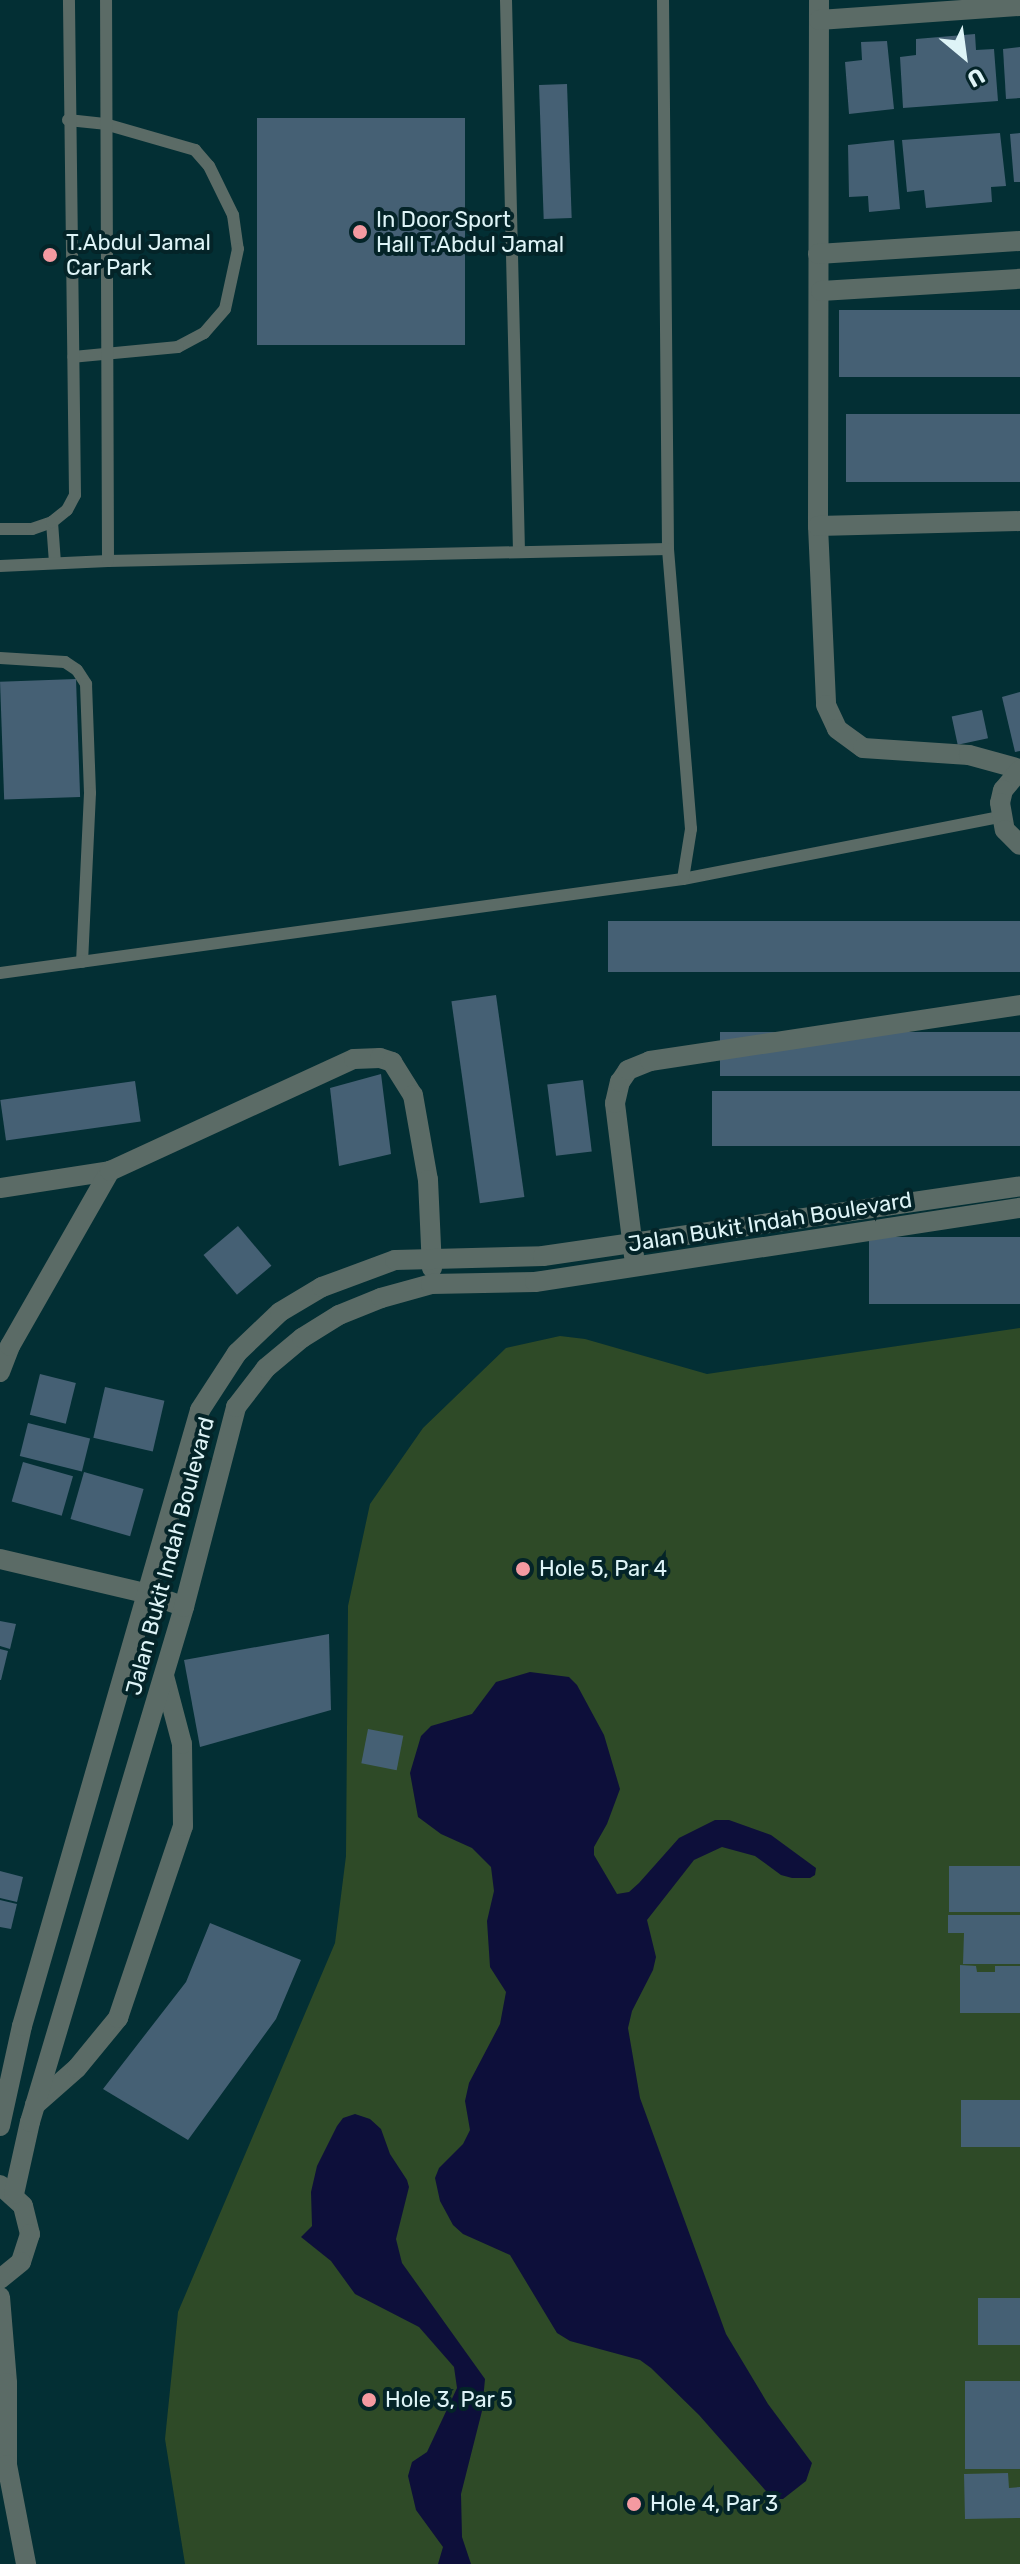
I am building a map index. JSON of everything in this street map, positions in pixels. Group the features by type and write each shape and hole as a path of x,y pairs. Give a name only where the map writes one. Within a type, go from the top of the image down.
{"street":[{"path":"1020,6 819,10 818,254 821,291 818,526 826,705 837,729 863,748 969,755 1020,769 1003,790 1000,817 1005,830 1020,845"},
{"path":"818,254 1020,241"},
{"path":"821,291 1020,279"},
{"path":"818,526 1020,521"},
{"path":"635,1267 615,1103 620,1082 628,1070 650,1061 1020,1005"},
{"path":"0,1188 110,1171 354,1059 380,1058 392,1062 402,1073 413,1095 428,1180 433,1256 431,1284"},
{"path":"0,1372 10,1346 110,1171"},
{"path":"0,2126 22,2026 200,1410 237,1353 280,1312 322,1287 395,1260 433,1256 543,1256 633,1246 1020,1186"},
{"name":"Jalan Bukit Indah Boulevard","path":"7,2189 25,2147 164,1676 236,1407 266,1368 302,1338 339,1315 381,1298 431,1284 535,1282 1020,1208"},
{"path":"0,1559 149,1594 184,1607"},
{"path":"35,2105 77,2068 118,2018 183,1826 182,1744 164,1676"},
{"path":"0,2279 21,2262 30,2234 29,2219 7,2189"},
{"path":"0,2297 7,2383 4,2465 26,2564"}],"lane":[{"path":"0,529 32,529 52,522 67,510 75,495 68,120 69,0"},
{"path":"106,0 108,561"},
{"path":"506,0 519,552"},
{"path":"663,0 668,549 691,829 683,879"},
{"path":"68,120 105,124 195,150 209,166 233,215 238,249 225,309 204,333 178,347 73,357"},
{"path":"52,522 55,563"},
{"path":"0,566 668,549"},
{"path":"0,658 65,662 77,670 86,684 90,793 82,962"},
{"path":"0,973 683,879 1000,817"}],"green space":[{"path":"1020,1328 1020,2564 185,2564 165,2439 178,2312 335,1943 346,1856 348,1606 370,1504 423,1428 506,1348 560,1336 585,1339 707,1374"}],"shaded area":[{"path":"530,1672 569,1677 577,1685 604,1735 620,1789 607,1824 594,1847 594,1855 617,1894 629,1892 639,1883 679,1838 715,1820 729,1820 771,1835 816,1868 815,1875 810,1878 792,1878 781,1875 755,1856 722,1847 694,1860 647,1920 656,1957 653,1970 632,2011 628,2028 640,2098 726,2334 768,2404 812,2463 806,2481 783,2499 774,2499 699,2415 651,2368 640,2360 570,2341 557,2333 510,2255 463,2234 453,2225 440,2201 435,2178 439,2168 463,2144 470,2130 465,2101 469,2083 500,2024 506,1992 490,1967 487,1921 494,1891 491,1867 472,1848 441,1834 418,1817 410,1773 421,1736 431,1726 472,1714 496,1682"},
{"path":"355,2114 370,2119 381,2129 390,2154 407,2180 409,2187 396,2239 402,2263 485,2379 482,2411 461,2494 462,2537 471,2564 438,2564 443,2547 416,2510 408,2476 412,2462 427,2452 457,2388 454,2367 419,2327 355,2294 331,2261 301,2237 312,2226 311,2192 317,2166 337,2126 343,2118"}],"building":[{"path":"975,34 976,50 994,49 998,101 903,108 900,57 916,55 916,39"},
{"path":"887,41 894,109 849,114 845,62 862,60 861,42"},
{"path":"1020,47 1020,98 1006,99 1003,49"},
{"path":"567,84 572,218 544,219 539,85"},
{"name":"In Door Sport Hall T.Abdul Jamal","path":"257,118 465,118 465,345 257,345"},
{"path":"1000,133 1006,186 991,187 992,202 926,208 924,190 907,192 902,140"},
{"path":"1020,133 1020,182 1014,182 1010,134"},
{"path":"894,140 900,209 869,212 868,196 849,197 848,145"},
{"path":"839,310 1020,310 1020,377 839,377"},
{"path":"846,414 1020,414 1020,482 846,482"},
{"path":"76,679 80,797 4,800 0,682"},
{"path":"1020,692 1020,751 1015,752 1002,697"},
{"path":"982,710 988,738 958,745 952,716"},
{"path":"608,921 1020,921 1020,972 608,972"},
{"path":"496,995 524,1197 480,1203 451,1001"},
{"path":"720,1032 1020,1032 1020,1076 720,1076"},
{"path":"381,1074 391,1154 339,1166 330,1088"},
{"path":"583,1080 592,1151 556,1156 547,1084"},
{"path":"135,1081 141,1122 6,1141 0,1100"},
{"path":"712,1091 1020,1091 1020,1146 712,1146"},
{"path":"238,1226 271,1266 237,1295 204,1255"},
{"path":"869,1237 1020,1237 1020,1304 869,1304"},
{"path":"40,1374 76,1383 66,1424 30,1415"},
{"path":"105,1387 164,1401 153,1451 93,1438"},
{"path":"28,1423 90,1438 82,1471 20,1456"},
{"path":"23,1462 73,1476 62,1516 12,1501"},
{"path":"84,1472 144,1489 130,1536 70,1519"},
{"path":"0,1621 16,1624 10,1649 0,1646"},
{"path":"329,1634 331,1710 200,1747 184,1660"},
{"path":"0,1649 8,1651 1,1680 0,1680"},
{"path":"368,1729 403,1736 397,1770 361,1763"},
{"path":"949,1866 1020,1866 1020,1912 949,1912"},
{"path":"0,1871 23,1877 17,1902 0,1898"},
{"path":"0,1900 17,1904 11,1929 0,1927"},
{"path":"948,1915 1020,1915 1020,1964 963,1964 964,1933 948,1933"},
{"path":"210,1923 301,1960 276,2019 188,2140 103,2089 186,1982"},
{"path":"960,1965 976,1966 977,1972 995,1972 995,1966 1020,1966 1020,2013 960,2013"},
{"path":"961,2100 1020,2100 1020,2147 961,2147"},
{"path":"978,2298 1020,2298 1020,2345 978,2345"},
{"path":"965,2381 1020,2381 1020,2469 965,2469"},
{"path":"1008,2473 1009,2488 1020,2487 1020,2518 965,2519 964,2474"}],"place":[{"name":"In Door Sport Hall T.Abdul Jamal","path":"360,232"},
{"name":"T.Abdul Jamal Car Park","path":"50,255"},
{"name":"Hole 5, Par 4","path":"523,1569"},
{"name":"Hole 3, Par 5","path":"369,2400"},
{"name":"Hole 4, Par 3","path":"634,2504"}]}
